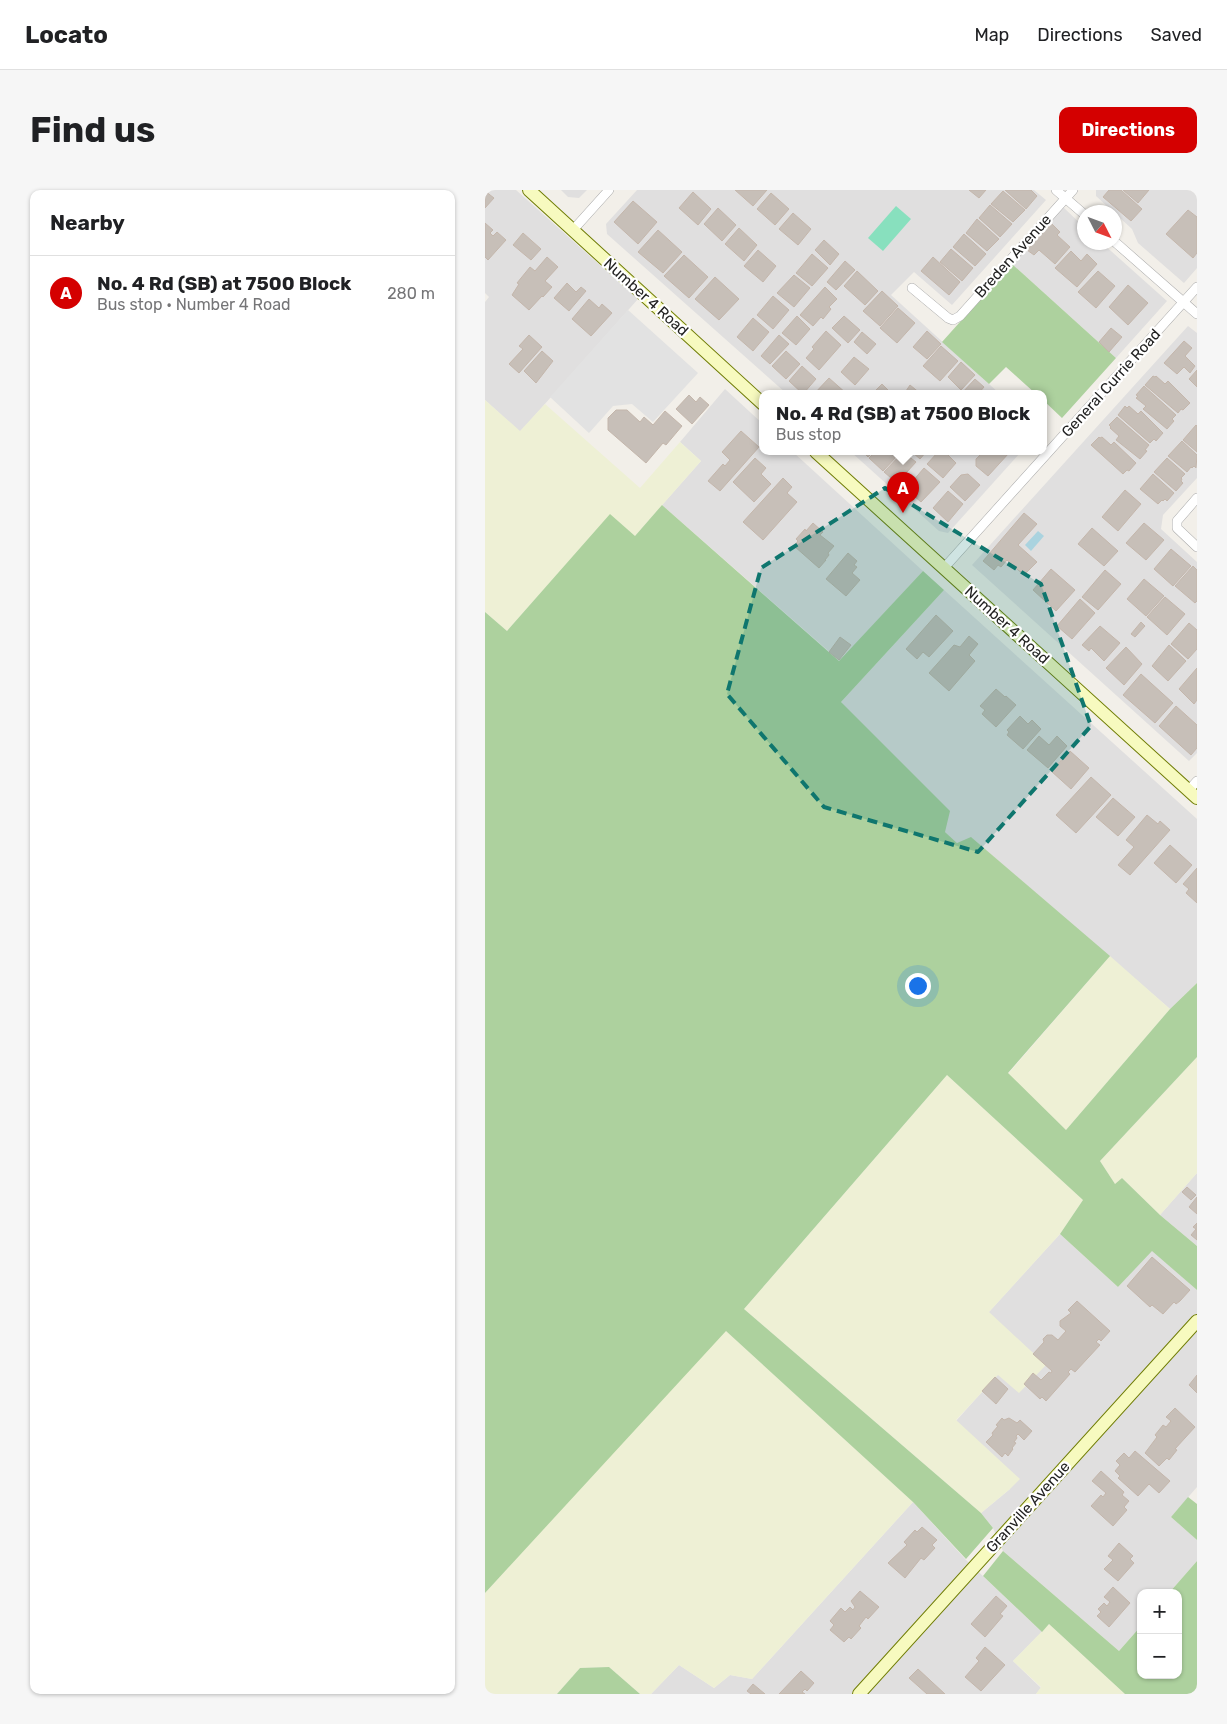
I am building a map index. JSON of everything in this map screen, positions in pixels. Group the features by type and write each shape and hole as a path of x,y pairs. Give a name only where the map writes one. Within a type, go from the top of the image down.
{"main road":[{"name":"Number 4 Road","path":"529,190 759,400"},
{"name":"Number 4 Road","path":"819,455 1194,790"},
{"name":"Granville Avenue","path":"859,1694 1197,1320"}],"street":[{"path":"573,230 609,190"},
{"path":"1056,190 1077,208"},
{"name":"Breden Avenue","path":"912,288 947,318 953,320 960,316 1073,190"},
{"path":"1122,248 1197,314"},
{"name":"General Currie Road","path":"1047,453 1197,287"},
{"name":"General Currie Road","path":"944,568 1046,455"},
{"path":"1197,498 1177,521 1177,528 1197,548"}],"highlighted area":[{"path":"885,488 1041,584 1091,726 978,852 824,807 727,694 761,568"}],"shaded area":[{"path":"485,190 516,190 638,299 520,432 485,400 485,302 489,297 485,293"},
{"path":"561,190 587,190 579,198 568,197"},
{"path":"637,190 1034,190 1046,200 952,305 914,272 891,295 996,390 782,390 607,234 606,224"},
{"path":"1096,190 1197,190 1197,268 1184,283 1138,243 1132,229 1122,220 1122,205 1106,205 1096,196"},
{"path":"1063,207 1077,220 1077,250 1110,250 1167,301 1116,358 1012,264"},
{"path":"628,310 698,373 653,422 632,404 613,406 589,433 550,397"},
{"path":"1188,326 1197,333 1197,478 1163,515 1161,529 1197,562 1197,753 1189,761 972,565"},
{"path":"725,389 759,420 759,455 796,455 923,571 840,661 662,505 701,461 680,442"},
{"path":"854,455 1018,455 948,533 939,531"},
{"path":"944,590 1197,819 1197,983 1170,1009 972,838 957,843 945,832 841,702"},
{"path":"1197,1173 1197,1246 1160,1215"},
{"path":"1060,1234 1118,1287 1152,1250 1197,1290 1197,1487 1171,1517 1197,1540 1197,1561 1172,1589 1137,1589 1137,1631 1119,1651 1003,1551 993,1528 981,1513 1010,1489 956,1421 998,1374 1045,1364 988,1313"},
{"path":"913,1502 966,1560 1042,1632 1013,1661 1041,1688 1036,1694 651,1694 679,1665 714,1688 730,1675 752,1679"}],"green space":[{"path":"896,206 911,219 883,251 868,238"},
{"path":"1012,264 1116,358 1062,418 1047,404 1047,390 1032,390 1006,367 989,384 942,342"},
{"path":"485,400 520,431 545,404 640,488 680,442 701,461 635,536 610,515 507,631 485,612"},
{"path":"662,505 839,661 923,571 944,590 841,702 950,811 945,832 957,843 971,837 1110,956 1008,1073 1066,1130 1170,1009 1197,983 1197,1057 1100,1161 1115,1184 1122,1178 1160,1215 1197,1246 1197,1290 1152,1251 1118,1287 1060,1234 1083,1200 947,1075 744,1309 981,1513 993,1528 966,1559 913,1502 726,1331 485,1593 485,612 507,631 610,514 635,536"},
{"path":"1110,956 1170,1009 1066,1130 1008,1074"},
{"path":"1197,1057 1197,1173 1160,1215 1122,1178 1115,1184 1100,1161"},
{"path":"947,1075 1083,1200 1060,1234 989,1312 1046,1365 1019,1393 998,1375 956,1420 1020,1479 981,1513 744,1309"},
{"path":"725,1330 913,1502 752,1679 730,1675 714,1688 679,1665 651,1694 640,1694 609,1667 580,1668 557,1694 485,1694 485,1593"},
{"path":"1188,1497 1197,1504 1197,1540 1171,1517"},
{"path":"1003,1551 1119,1651 1137,1631 1137,1679 1182,1679 1182,1589 1172,1589 1197,1561 1197,1694 1125,1694 1049,1624 1042,1632 983,1576"},
{"path":"1049,1624 1125,1694 1036,1694 1041,1687 1013,1661"},
{"path":"609,1667 640,1694 557,1694 580,1668"}],"water":[{"path":"1038,531 1044,536 1031,551 1025,545"}],"building":[{"path":"735,190 767,190 753,206"},
{"path":"969,190 986,190 979,198"},
{"path":"1005,190 1031,190 1037,196 1026,209"},
{"path":"1109,190 1121,190 1142,209 1131,221 1122,213 1122,205 1112,205 1103,197"},
{"path":"1123,190 1149,190 1138,203"},
{"path":"485,191 494,198 485,208"},
{"path":"1003,191 1025,210 1013,222 991,204"},
{"path":"693,192 711,209 698,225 679,208"},
{"path":"771,193 789,209 775,225 757,209"},
{"path":"633,201 657,222 638,244 614,222"},
{"path":"990,205 1012,224 1000,237 979,218"},
{"path":"718,208 736,225 722,241 704,224"},
{"path":"1188,210 1197,217 1197,253 1193,258 1166,234"},
{"path":"793,213 811,229 798,245 779,229"},
{"path":"977,219 999,239 987,251 966,233"},
{"path":"485,223 493,230 490,233 493,236 497,232 506,240 488,260 485,257"},
{"path":"1051,223 1060,232 1057,235 1070,247 1055,264 1039,250 1034,255 1027,250"},
{"path":"739,228 757,245 744,261 725,244"},
{"path":"658,230 682,252 663,273 638,252"},
{"path":"523,233 541,249 531,260 513,245"},
{"path":"964,234 986,254 975,266 953,247"},
{"path":"824,240 839,254 830,265 815,250"},
{"path":"951,249 973,268 962,281 940,262"},
{"path":"758,250 776,266 763,282 744,266"},
{"path":"1071,251 1081,261 1087,254 1097,264 1077,287 1055,268"},
{"path":"812,254 828,268 812,286 796,273"},
{"path":"684,255 708,277 689,298 664,276"},
{"path":"547,257 558,267 545,281 552,287 529,310 512,295 519,284 517,283 530,267 535,271"},
{"path":"933,257 960,282 949,295 921,271"},
{"path":"845,261 855,270 836,290 827,282"},
{"path":"857,271 878,291 865,305 844,286"},
{"path":"1098,271 1115,286 1096,308 1078,292"},
{"path":"794,275 810,288 794,307 777,293"},
{"path":"715,277 739,299 719,320 695,299"},
{"path":"567,283 576,292 581,287 586,291 569,311 554,298"},
{"path":"1128,285 1148,303 1128,325 1109,307"},
{"path":"825,287 837,299 829,307 831,309 823,319 821,317 813,326 800,315"},
{"path":"882,291 898,306 880,326 863,311"},
{"path":"773,296 789,310 773,329 757,315"},
{"path":"589,299 599,308 602,304 612,313 591,336 572,319"},
{"path":"898,308 915,323 897,343 880,328"},
{"path":"797,316 810,329 796,345 782,333"},
{"path":"844,316 860,330 848,343 832,328"},
{"path":"753,318 769,332 753,351 737,337"},
{"path":"1111,328 1122,337 1109,352 1099,342"},
{"path":"826,331 841,345 819,370 806,358 814,349 812,347"},
{"path":"927,331 941,344 927,359 913,347"},
{"path":"862,332 876,344 867,354 854,342"},
{"path":"529,335 542,347 519,373 509,364 523,349 519,346"},
{"path":"779,335 789,344 770,364 761,356"},
{"path":"1184,341 1192,348 1185,356 1195,366 1190,373 1184,367 1177,374 1164,363"},
{"path":"941,346 958,361 940,381 923,366"},
{"path":"542,351 553,361 536,383 524,371"},
{"path":"786,351 800,364 786,379 772,366"},
{"path":"854,357 869,369 855,385 841,372"},
{"path":"961,362 975,375 961,390 948,377"},
{"path":"802,366 816,379 806,390 799,390 789,381"},
{"path":"1197,370 1197,387 1189,379"},
{"path":"1153,376 1156,376 1165,384 1168,381 1190,403 1178,413 1145,385"},
{"path":"829,378 842,390 818,390"},
{"path":"975,379 984,387 981,390 965,390"},
{"path":"882,384 888,390 876,390"},
{"path":"910,385 916,390 907,390"},
{"path":"1144,386 1176,415 1172,419 1174,421 1167,429 1143,409 1146,406 1136,398 1138,396 1136,395"},
{"path":"689,395 696,402 700,397 709,405 692,424 676,409"},
{"path":"1125,406 1127,408 1129,406 1138,414 1141,411 1163,433 1156,441 1154,439 1150,443 1118,415"},
{"path":"616,410 627,410 640,422 644,417 653,425 665,411 682,426 666,445 663,443 646,463 608,430 608,418"},
{"path":"1117,417 1149,445 1145,450 1147,451 1140,459 1116,440 1119,436 1109,425"},
{"path":"1197,426 1197,452 1183,440"},
{"path":"741,431 759,447 720,491 708,481 723,464 725,466 730,460 722,452"},
{"path":"1099,437 1102,437 1111,445 1114,442 1136,463 1129,471 1127,470 1123,474 1091,445"},
{"path":"1182,441 1197,455 1196,468 1194,466 1191,467 1187,472 1168,456"},
{"path":"872,455 897,456 883,471 869,458"},
{"path":"900,455 907,455 916,462 897,483 884,472"},
{"path":"915,455 923,455 920,459"},
{"path":"935,455 948,455 956,463 943,478 927,464"},
{"path":"980,455 1007,455 988,476 976,466 976,459"},
{"path":"755,458 766,468 761,474 771,484 754,502 733,482"},
{"path":"1167,458 1185,474 1181,478 1183,483 1176,491 1154,472"},
{"path":"924,468 940,482 921,502 906,489"},
{"path":"968,474 980,485 965,501 950,487 961,475"},
{"path":"1153,474 1174,493 1167,501 1165,499 1162,500 1158,504 1140,489"},
{"path":"783,478 792,487 787,493 797,502 763,540 743,522"},
{"path":"1125,490 1141,504 1118,531 1102,517"},
{"path":"948,491 963,504 948,522 933,508"},
{"path":"1024,513 1037,524 1018,545 1037,562 1024,575 1007,560 1001,567 998,565 994,570 983,561"},
{"path":"813,523 823,532 820,535 834,546 819,568 794,546 798,541 796,539"},
{"path":"1144,523 1164,540 1146,560 1126,543"},
{"path":"1092,528 1118,551 1104,566 1078,544"},
{"path":"1171,549 1191,566 1173,586 1154,569"},
{"path":"848,553 857,561 854,565 857,567 852,573 860,580 846,596 826,579"},
{"path":"1193,566 1197,570 1197,601 1195,603 1175,586"},
{"path":"1051,569 1075,590 1056,611 1033,590"},
{"path":"1105,570 1121,584 1098,610 1082,597"},
{"path":"1144,579 1164,596 1146,616 1127,599"},
{"path":"1165,597 1185,614 1167,635 1147,617"},
{"path":"1080,599 1095,613 1072,639 1057,626"},
{"path":"936,615 953,631 929,657 923,652 917,659 906,649"},
{"path":"1141,622 1145,626 1135,637 1131,634"},
{"path":"1189,623 1197,630 1197,649 1188,659 1171,644"},
{"path":"1100,626 1120,643 1104,661 1091,648 1089,651 1082,645"},
{"path":"969,636 978,644 969,655 975,661 949,691 929,673 954,645 960,647"},
{"path":"840,637 851,645 839,660 829,652"},
{"path":"1169,645 1186,661 1168,681 1152,666"},
{"path":"1126,647 1142,664 1124,685 1106,668"},
{"path":"1197,668 1197,700 1194,704 1179,689"},
{"path":"1141,674 1173,703 1155,723 1123,695"},
{"path":"996,689 1016,705 996,727 982,714 985,710 980,706"},
{"path":"1176,706 1197,725 1197,748 1191,755 1159,726"},
{"path":"1020,716 1028,724 1032,720 1041,729 1023,749 1007,735 1009,732 1007,730"},
{"path":"1039,736 1049,745 1057,736 1067,746 1048,768 1027,750"},
{"path":"1070,751 1089,768 1071,789 1051,771"},
{"path":"1091,777 1111,795 1076,833 1056,815"},
{"path":"1113,798 1135,817 1118,836 1096,817"},
{"path":"1147,815 1158,824 1160,821 1170,830 1130,875 1118,865 1134,847 1126,840"},
{"path":"1170,845 1192,865 1176,883 1154,863"},
{"path":"1197,868 1197,903 1186,893 1189,889 1183,884"},
{"path":"1187,1187 1196,1195 1191,1200 1182,1192"},
{"path":"1197,1197 1197,1214 1189,1207"},
{"path":"1197,1223 1197,1240 1191,1235 1196,1229 1193,1227"},
{"path":"1152,1257 1190,1290 1176,1304 1174,1302 1163,1314 1152,1305 1150,1307 1127,1286"},
{"path":"1077,1301 1110,1331 1101,1341 1099,1339 1096,1342 1100,1345 1075,1372 1071,1369 1068,1372 1070,1374 1046,1401 1042,1397 1040,1399 1024,1384 1033,1373 1041,1380 1052,1371 1033,1354 1044,1342 1043,1339 1047,1335 1052,1335 1058,1340 1066,1331 1060,1326 1060,1321 1071,1313 1068,1310"},
{"path":"1197,1375 1197,1393 1189,1385"},
{"path":"995,1377 1008,1389 996,1404 982,1391"},
{"path":"1175,1408 1195,1427 1175,1449 1177,1450 1169,1460 1167,1458 1159,1466 1145,1453 1163,1425 1166,1427 1171,1421 1166,1417"},
{"path":"1002,1418 1004,1420 1009,1418 1017,1423 1020,1420 1032,1431 1024,1440 1018,1434 1013,1449 1008,1456 1005,1453 1002,1457 986,1442 993,1435 992,1433 998,1426 996,1425"},
{"path":"1135,1451 1170,1481 1159,1493 1149,1484 1138,1496 1118,1478 1120,1476 1115,1471 1120,1465 1116,1461 1124,1453 1129,1458"},
{"path":"1101,1471 1124,1492 1122,1495 1129,1501 1124,1507 1127,1510 1113,1526 1091,1506 1101,1495 1103,1497 1106,1493 1092,1481"},
{"path":"922,1527 937,1540 932,1545 935,1548 924,1560 921,1558 905,1578 888,1563 907,1545 904,1542 915,1530 917,1532"},
{"path":"1119,1543 1133,1556 1130,1559 1134,1563 1118,1581 1104,1569 1113,1560 1108,1556"},
{"path":"1113,1587 1130,1603 1109,1627 1097,1616 1101,1612 1098,1609 1104,1603 1107,1606 1110,1602 1104,1597"},
{"path":"860,1591 879,1607 868,1619 866,1617 859,1626 861,1628 851,1639 849,1637 844,1642 830,1630 834,1625 830,1621 841,1608 845,1612 850,1607 853,1610 855,1607 851,1601"},
{"path":"996,1596 1007,1606 1000,1614 1003,1616 985,1637 971,1624"},
{"path":"985,1647 1005,1665 981,1691 965,1677 979,1661 976,1658"},
{"path":"918,1669 945,1694 927,1694 909,1678"},
{"path":"801,1671 814,1683 807,1691 805,1689 802,1692 805,1694 779,1694"},
{"path":"753,1684 765,1694 751,1694 747,1691"}],"place":[{"name":"No. 4 Rd (SB) at 7500 Block","path":"903,513"}]}
